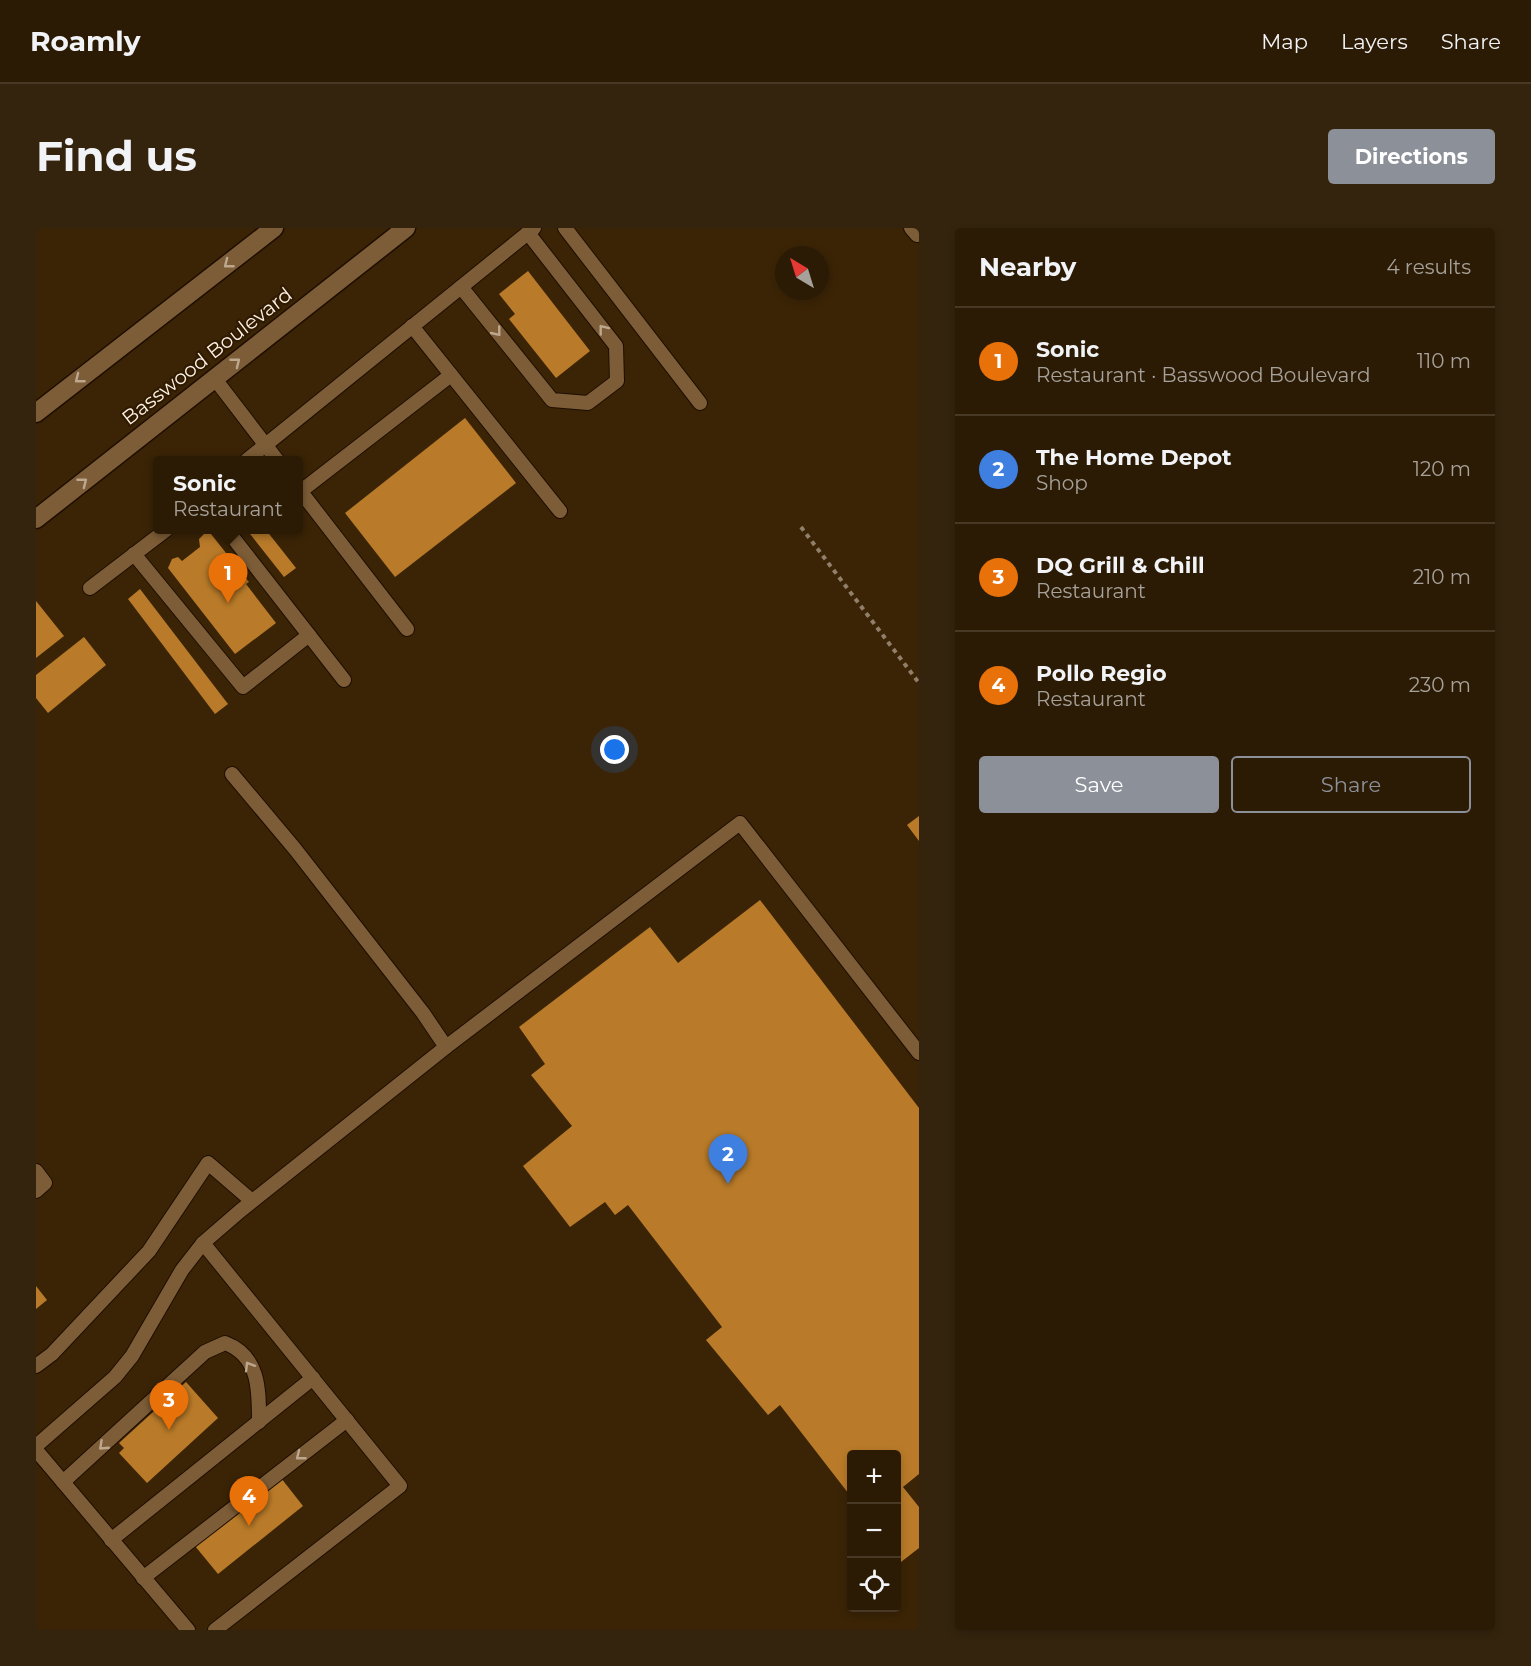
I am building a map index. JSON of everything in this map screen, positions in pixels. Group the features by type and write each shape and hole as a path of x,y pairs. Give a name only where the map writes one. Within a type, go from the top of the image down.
{"main road":[{"path":"36,413 274,228"},
{"name":"Basswood Boulevard","path":"36,519 406,228"}],"lane":[{"path":"565,228 700,403"},
{"path":"252,456 531,230 616,346 617,381 588,403 552,400 461,287"},
{"path":"412,326 560,510"},
{"path":"303,488 451,375"},
{"path":"214,379 274,456"},
{"path":"303,494 406,629"},
{"path":"90,588 161,534"},
{"path":"229,534 344,680"},
{"path":"134,554 243,687 309,635"},
{"path":"232,774 295,849 416,1004 446,1047"},
{"path":"188,1630 36,1448 115,1377 132,1356 182,1270 203,1243 252,1201 446,1047 740,823 919,1053"},
{"path":"36,1366 52,1354 148,1251 208,1163 252,1201"},
{"path":"36,1171 45,1183 36,1191"},
{"path":"203,1243 400,1486 215,1630"},
{"path":"63,1482 205,1352 225,1343 237,1348 250,1364 258,1384 259,1422"},
{"path":"111,1540 314,1378"},
{"path":"143,1578 347,1420"}],"path":[{"path":"801,527 919,683"}],"building":[{"path":"528,271 590,351 556,378 509,319 515,314 499,294"},
{"path":"465,418 516,483 395,577 345,513"},
{"path":"204,534 211,534 249,582 246,584 276,623 235,654 168,568 172,559 178,557 182,561 200,547 199,539"},
{"path":"250,534 269,534 296,568 284,577"},
{"path":"140,589 228,704 215,714 128,599"},
{"path":"36,601 64,636 36,658"},
{"path":"84,637 106,665 48,713 36,698 36,675"},
{"path":"919,816 919,841 907,825"},
{"path":"760,900 919,1108 919,1474 903,1487 919,1507 919,1548 901,1562 901,1450 847,1450 847,1492 780,1405 768,1415 706,1340 722,1327 628,1205 615,1215 605,1202 570,1227 523,1166 572,1126 531,1075 545,1064 519,1027 650,927 678,963"},
{"path":"36,1286 47,1300 36,1309"},
{"path":"186,1382 218,1418 147,1483 119,1453 124,1448 119,1443"},
{"path":"281,1478 303,1506 218,1574 195,1546"}],"place":[{"name":"Sonic","path":"228,603"},
{"name":"The Home Depot","path":"728,1184"},
{"name":"DQ Grill & Chill","path":"169,1430"},
{"name":"Pollo Regio","path":"249,1526"}]}
